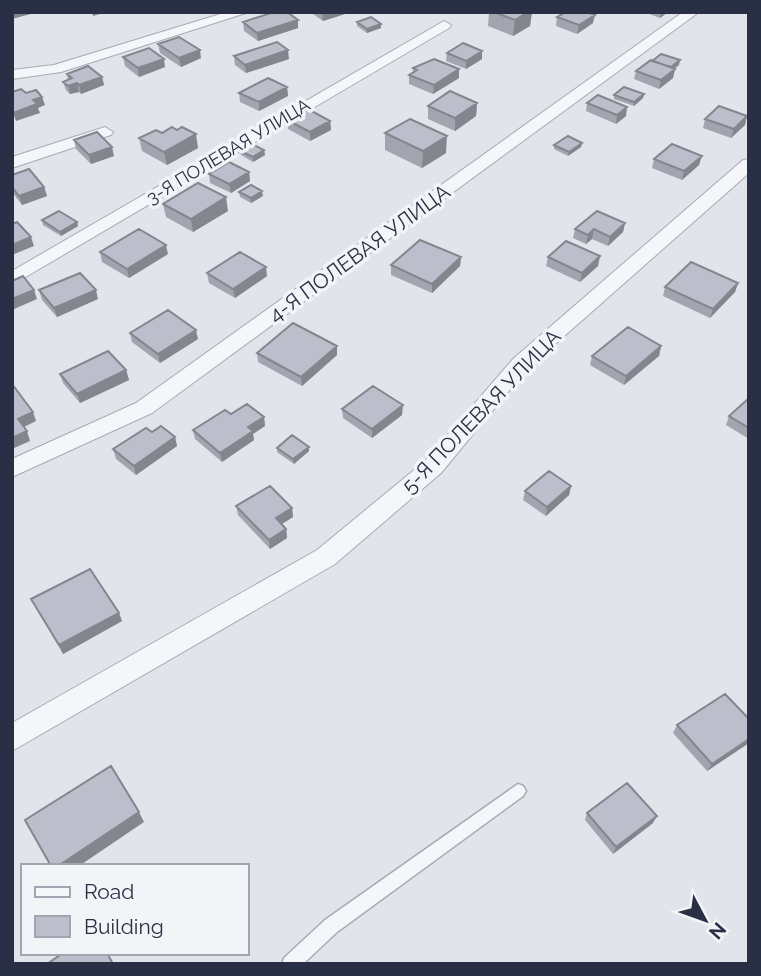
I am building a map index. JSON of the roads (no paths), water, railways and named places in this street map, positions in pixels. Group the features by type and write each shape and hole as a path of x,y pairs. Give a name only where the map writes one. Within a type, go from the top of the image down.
{"street":[{"path":"12,75 56,69 242,12"},
{"name":"4-Я ПОЛЕВАЯ УЛИЦА","path":"12,469 144,408 692,12"},
{"name":"3-Я ПОЛЕВАЯ УЛИЦА","path":"12,279 444,24"},
{"path":"12,163 105,132"},
{"name":"5-Я ПОЛЕВАЯ УЛИЦА","path":"12,738 326,557 433,467 520,364 749,164"}],"lane":[{"path":"290,964 331,926 518,791"}]}
